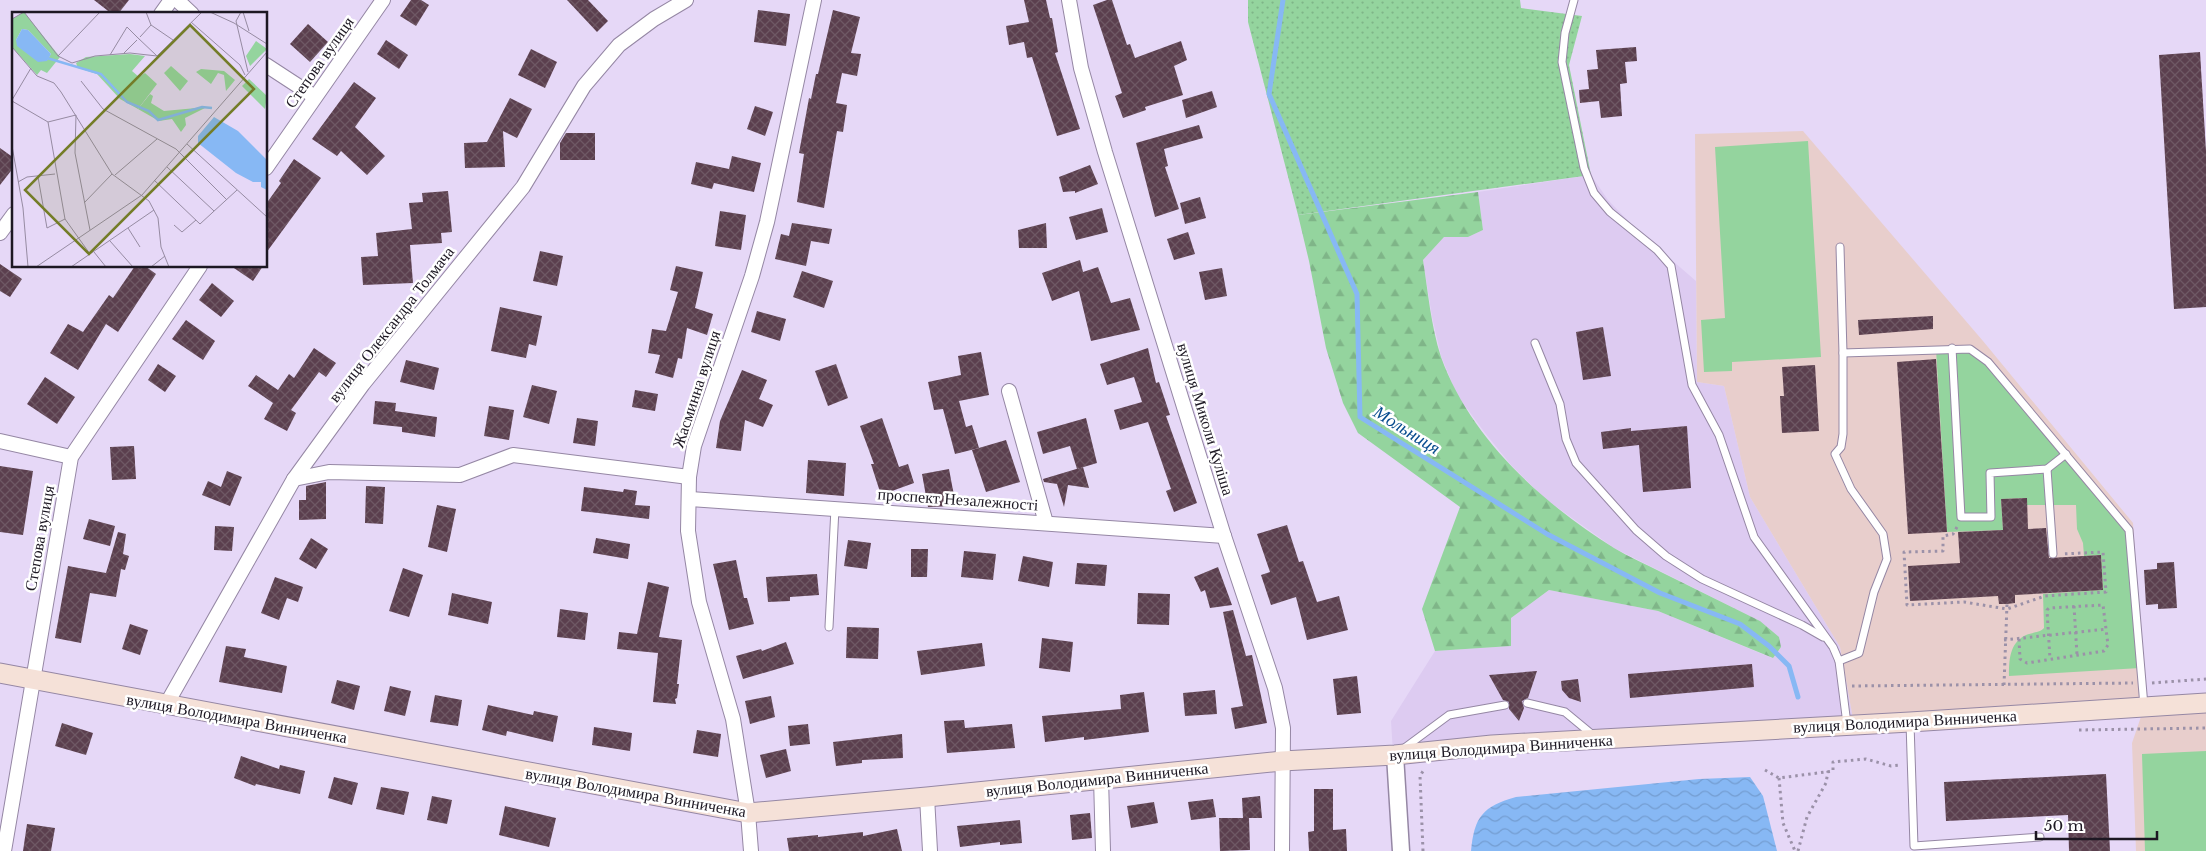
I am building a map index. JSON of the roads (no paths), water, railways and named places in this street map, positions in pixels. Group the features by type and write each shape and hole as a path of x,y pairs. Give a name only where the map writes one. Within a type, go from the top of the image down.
{"main road":[{"name":"вулиця Володимира Винниченка","path":"0,673 748,813 1282,761 1395,755 1492,745 1910,722 2206,703"}],"street":[{"path":"162,12 171,0"},
{"path":"177,0 190,12"},
{"name":"Степова вулиця","path":"268,165 383,0"},
{"name":"вулиця Олександра Толмача","path":"166,705 294,479 363,384 523,187 584,86 619,45 654,19 686,0"},
{"name":"Жасминна вулиця","path":"751,851 748,813 732,719 699,602 688,532 689,477 694,446 752,276 767,222 814,0"},
{"name":"вулиця Миколи Куліша","path":"1070,0 1081,68 1102,143 1224,536 1274,688 1283,728 1282,851"},
{"path":"268,66 315,97"},
{"path":"0,233 12,217"},
{"name":"Степова вулиця","path":"4,851 71,458 199,268"},
{"path":"1009,391 1046,523"},
{"path":"0,441 71,458"},
{"path":"294,479 329,472 460,475 512,455 689,477"},
{"name":"проспект Незалежності","path":"690,499 1224,536"},
{"path":"1395,755 1401,851"},
{"path":"1101,778 1103,851"},
{"path":"927,797 930,851"}],"lane":[{"path":"1574,0 1565,32 1562,62 1584,168 1594,193 1610,212 1657,250 1671,266 1692,385 1719,435 1754,537 1827,639 1839,662 1847,724"},
{"path":"1839,662 1859,652 1874,592 1887,559 1883,534 1851,489 1835,454 1841,447 1843,434 1840,247"},
{"path":"1535,342 1560,404 1566,438 1576,463 1636,530 1666,556 1702,578 1802,625 1827,639"},
{"path":"1843,353 1952,348 1970,349 1988,362 2129,530 2144,706"},
{"path":"1952,348 1961,517 1991,517 1990,473 2047,469 2066,454"},
{"path":"2047,469 2053,554"},
{"path":"829,627 835,508"},
{"path":"1527,703 1565,712 1598,739"},
{"path":"1395,755 1449,715 1505,705"},
{"path":"1910,722 1914,846 2040,837"}],"water":[{"path":"1750,777 1763,796 1777,851 1471,851 1475,829 1482,815 1495,804 1516,797 1699,779"}],"waterway":[{"name":"Мольниця","path":"1283,0 1269,94 1357,294 1360,417 1547,534 1660,593 1740,624 1769,646 1789,666 1798,697"}]}
